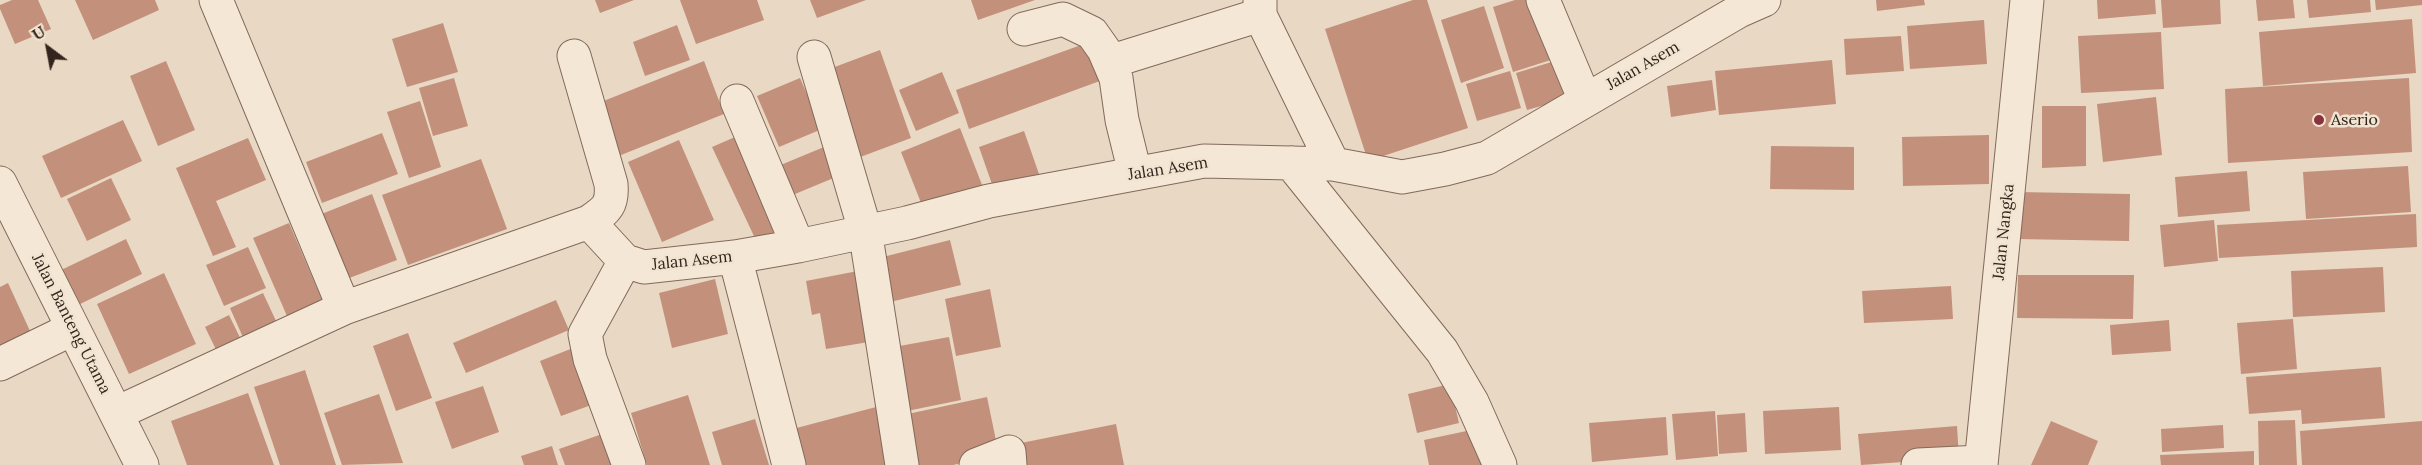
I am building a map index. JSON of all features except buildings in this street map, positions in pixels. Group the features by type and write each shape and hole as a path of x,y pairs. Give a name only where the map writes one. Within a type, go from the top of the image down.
{"street":[{"path":"216,0 344,308"},
{"path":"1543,0 1585,100"},
{"name":"Jalan Nangka","path":"1981,463 2027,0"},
{"name":"Jalan Asem","path":"625,261 644,267 735,257 907,223 989,201 1204,161 1346,167 1402,177 1445,169 1487,158 1760,1"},
{"path":"1122,58 1260,7 1346,167"},
{"path":"1024,29 1063,19 1092,33 1104,50 1116,78 1122,120 1135,174"},
{"path":"117,413 344,308 589,222 607,209 612,190 574,56"},
{"path":"814,57 865,230 902,465"},
{"path":"737,101 798,246"},
{"path":"1291,163 1442,351 1472,402 1500,465"},
{"name":"Jalan Banteng Utama","path":"0,183 142,465"},
{"path":"589,222 625,261 585,333 590,359 629,465"},
{"path":"735,257 789,465"},
{"path":"0,364 72,329"},
{"path":"976,465 1010,452 1010,465"},
{"path":"1918,465 1981,463"}],"place":[{"name":"Aserio","path":"2319,120"}]}
